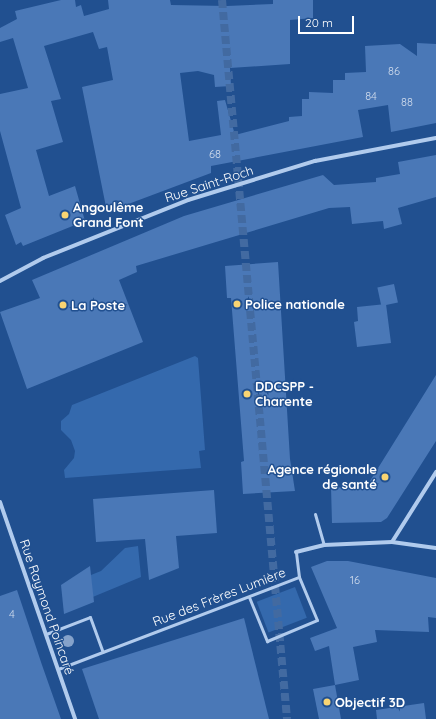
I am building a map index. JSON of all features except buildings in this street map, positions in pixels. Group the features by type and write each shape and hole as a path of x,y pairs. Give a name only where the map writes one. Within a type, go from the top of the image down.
{"street":[{"name":"Rue Saint-Roch","path":"1,279 43,258 188,200 315,161 436,138"},
{"path":"0,273 1,279"},
{"path":"392,542 436,472"},
{"name":"Rue Raymond Poincaré","path":"0,502 75,719"},
{"name":"Rue des Frères Lumière","path":"296,552 324,545 392,542 436,548"}],"lane":[{"path":"314,514 324,545"},
{"name":"Rue des Frères Lumière","path":"58,669 299,577 296,552"},
{"path":"248,596 267,641 317,620 299,577"},
{"path":"46,634 90,617 103,652"}],"shaded area":[{"path":"195,356 198,358 205,450 199,451 201,468 65,478 64,470 74,458 75,451 71,440 61,430 61,421 69,414 72,405"},
{"path":"138,546 141,577 71,606 91,575 101,571 125,548"},
{"path":"295,587 307,618 269,633 257,602"}],"tunnel":[{"path":"222,0 287,719"}],"place":[{"name":"Angoulême Grand Font","path":"65,215"},
{"name":"Police nationale","path":"237,304"},
{"name":"La Poste","path":"63,305"},
{"name":"DDCSPP - Charente","path":"247,394"},
{"name":"Agence régionale de santé","path":"385,477"},
{"name":"Objectif 3D","path":"327,702"}]}
